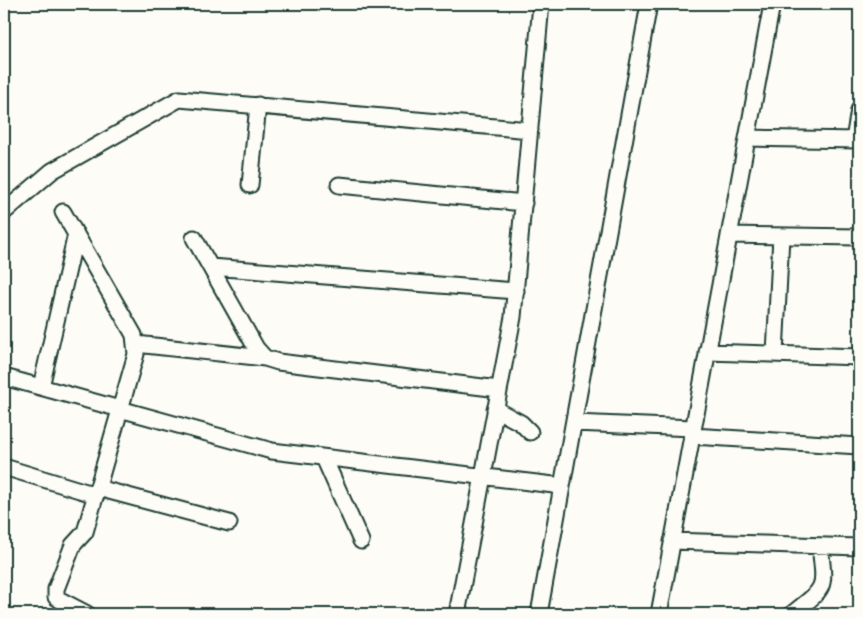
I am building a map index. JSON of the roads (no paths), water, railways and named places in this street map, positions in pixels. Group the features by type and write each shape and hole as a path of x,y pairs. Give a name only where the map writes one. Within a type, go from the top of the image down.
{"street":[{"path":"458,614 516,291 541,4"},
{"path":"539,614 649,4"},
{"path":"659,614 772,4"},
{"path":"4,212 52,171 179,99 530,130"},
{"path":"250,185 258,105"},
{"path":"747,138 857,140 859,110"},
{"path":"339,185 524,203"},
{"path":"63,212 134,335 136,344 136,354 85,532 73,545 55,593 60,600 87,614"},
{"path":"41,387 76,234"},
{"path":"729,235 859,237"},
{"path":"775,354 781,236"},
{"path":"194,238 256,348 265,358"},
{"path":"211,267 516,291"},
{"path":"136,344 265,358 278,362 499,389"},
{"path":"707,352 859,357"},
{"path":"4,377 272,451 562,486"},
{"path":"495,409 520,423 530,432"},
{"path":"574,423 859,446"},
{"path":"324,458 361,541"},
{"path":"4,467 230,523"},
{"path":"672,541 859,547"},
{"path":"792,614 821,589 824,579 820,546"}]}
